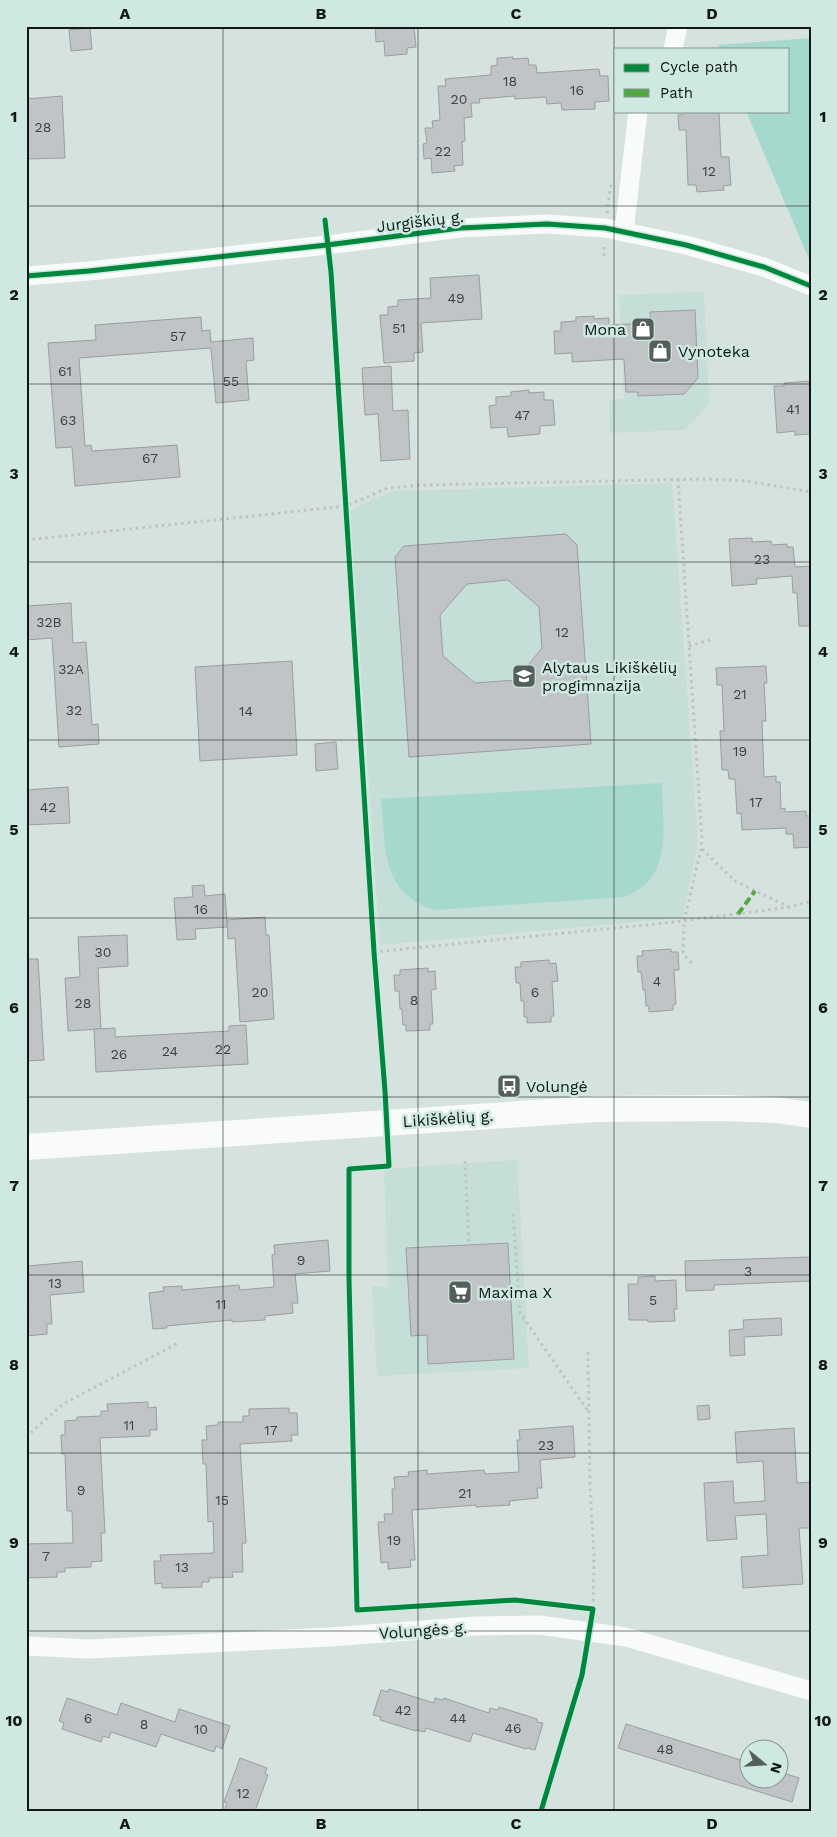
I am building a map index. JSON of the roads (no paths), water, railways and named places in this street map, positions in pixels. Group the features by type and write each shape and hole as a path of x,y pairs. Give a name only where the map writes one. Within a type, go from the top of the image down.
{"street":[{"path":"673,48 678,26"},
{"path":"624,232 638,112"},
{"name":"Jurgiškių g.","path":"26,276 71,273 327,245 460,228 547,224 605,228 686,244 764,267 811,286"},
{"name":"Likiškėlių g.","path":"26,1147 596,1109 726,1108 776,1110 811,1115"},
{"name":"Volungės g.","path":"26,1646 89,1649 321,1637 476,1626 539,1625 626,1637 811,1691"}],"place":[{"name":"Mona","path":"643,329"},
{"name":"Vynoteka","path":"660,351"},
{"name":"Alytaus Likiškėlių progimnazija","path":"524,676"},
{"name":"Volungė","path":"509,1086"},
{"name":"Maxima X","path":"460,1292"}]}
